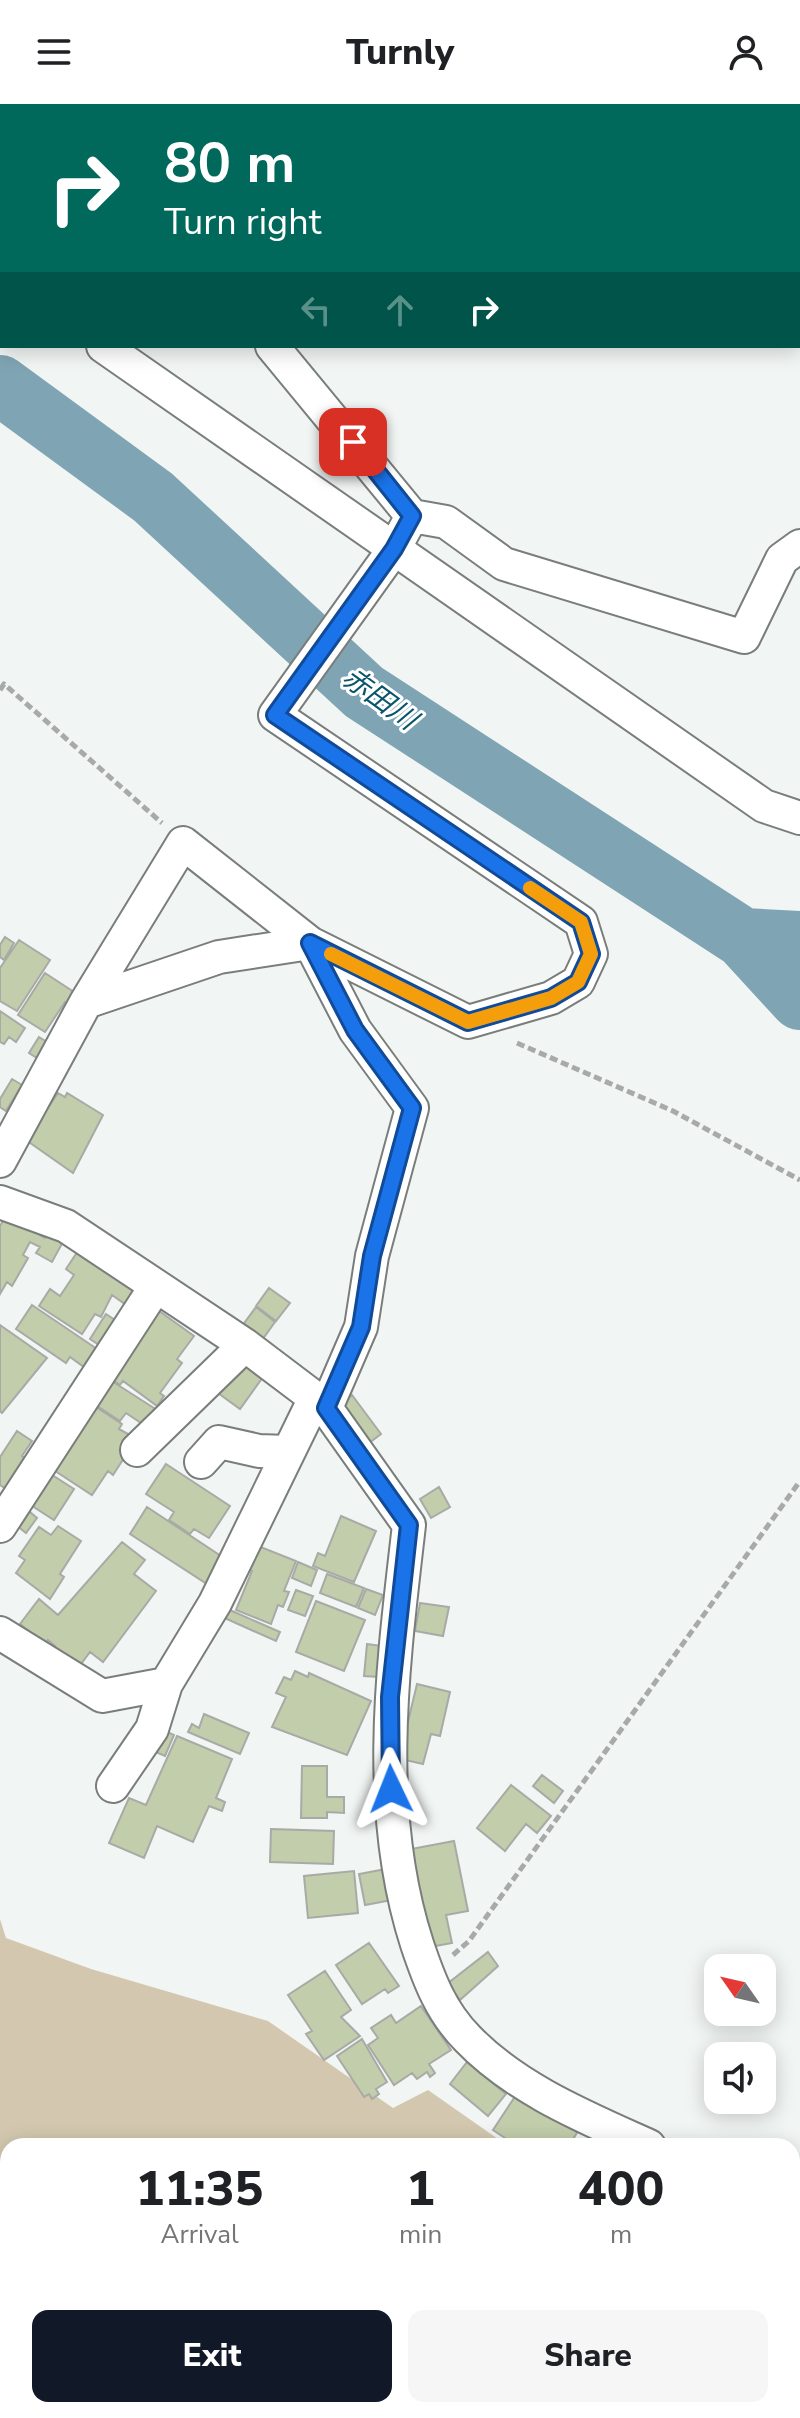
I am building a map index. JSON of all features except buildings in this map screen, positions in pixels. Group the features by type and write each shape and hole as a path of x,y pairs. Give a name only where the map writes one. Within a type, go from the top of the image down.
{"street":[{"path":"106,348 764,806 800,818"},
{"path":"274,348 412,516 446,522 504,564 744,637 782,559 800,546"},
{"path":"0,1161 86,1002 183,843 310,943 468,1022 551,998 578,982 591,954 581,922 275,715 394,549 412,516"},
{"path":"86,1002 219,957 310,943"},
{"path":"113,1786 152,1729 166,1684 215,1603 288,1452 320,1403 361,1327 372,1256 412,1108 355,1030 310,943"},
{"path":"0,1202 66,1226 245,1345 320,1403 409,1525 390,1697 390,1767 403,1900 427,1976 449,2017 491,2060 537,2091 633,2138"},
{"path":"0,1526 156,1286"},
{"path":"137,1450 245,1345"},
{"path":"201,1462 219,1442 259,1451 288,1452"},
{"path":"0,1633 102,1696 166,1684"}],"path":[{"path":"0,690 4,684 183,843"},
{"path":"468,1022 673,1111 800,1180"},
{"path":"427,1976 469,1941 800,1481"}],"shaded area":[{"path":"0,1919 6,1938 91,1969 268,2021 393,2108 428,2090 497,2138 0,2138"}],"waterway":[{"name":"赤田川","path":"0,385 153,497 364,692 743,938 800,941"},
{"path":"743,938 800,1000"}],"slow traffic":[{"path":"331,954 468,1022 551,998 578,982 591,954 581,922 530,888"}],"route":[{"path":"353,442 412,516 394,549 275,715 408,808 581,922 591,954 578,982 551,998 468,1022 310,943 355,1030 412,1108 372,1256 361,1327 326,1408 409,1525 390,1697 391,1789"}]}
